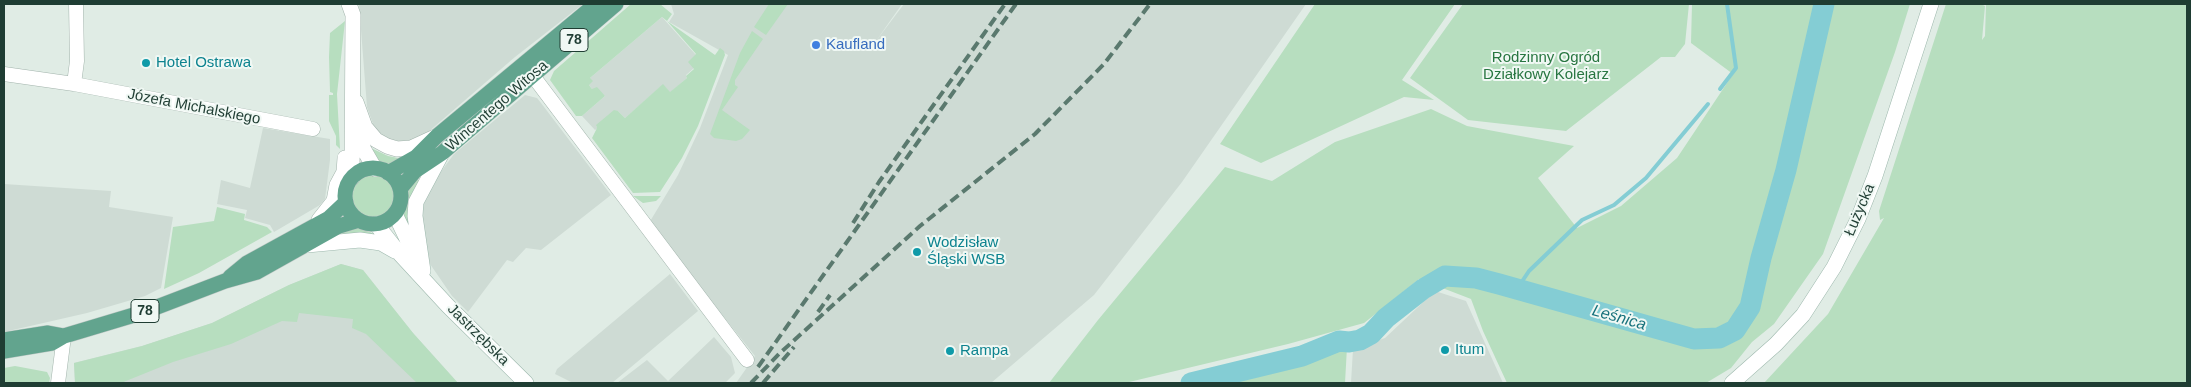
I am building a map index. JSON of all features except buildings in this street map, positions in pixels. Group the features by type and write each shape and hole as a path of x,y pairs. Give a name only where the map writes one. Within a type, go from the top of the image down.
{"main road":[{"path":"349,4 353,15 351,89 352,178 346,190 346,202 351,214 359,220 367,224 376,224 388,220 395,214 401,202 400,189 396,180 382,171 364,150 352,115"},
{"name":"Wincentego Witosa","path":"382,171 416,157 436,136 596,4"},
{"name":"Wincentego Witosa","path":"400,189 416,171 442,153 616,4"},
{"name":"Łużycka","path":"1732,383 1776,344 1803,315 1834,266 1858,219 1875,176 1931,4"},
{"path":"351,89 365,127 381,143 392,148 407,148 436,136"},
{"path":"312,229 336,198 337,186 344,172 351,132"},
{"path":"423,271 415,216 416,202 442,153"},
{"name":"78","path":"352,178 364,170 382,171"},
{"name":"78","path":"225,282 247,263 329,218 346,202"},
{"name":"Jastrzębska","path":"395,214 409,247 430,286"},
{"name":"78","path":"4,351 52,343 64,336 144,312 257,272 339,226 359,220"},
{"name":"Jastrzębska","path":"376,224 399,253 430,286 526,383"},
{"path":"307,245 350,240 369,241 381,243 399,253"},
{"name":"78","path":"4,340 48,332 64,336"}],"street":[{"path":"74,84 77,61 76,4"},
{"name":"Józefa Michalskiego","path":"4,74 74,84 313,129"},
{"path":"532,76 747,360"},
{"path":"58,383 64,336"}],"shaded area":[{"path":"359,4 583,4 515,57 427,133 406,143 389,139 381,134 374,127 367,107"},
{"path":"671,4 902,4 876,41 904,4 1306,4 1182,182 1094,295 991,383 736,383 755,356 649,223 678,175 700,128 728,55 669,22 674,14"},
{"path":"662,17 696,55 694,68 686,75 687,78 670,93 663,85 625,118 618,111 596,126 598,128 595,130 582,116 605,96 592,89 589,85 590,78"},
{"path":"525,95 537,98 611,195 541,250 526,248 513,262 507,260 468,312 452,296 428,261 422,232 423,196 454,154"},
{"path":"263,128 330,139 330,160 325,199 320,205 274,232 270,225 245,218 247,210 217,204 221,180 250,188"},
{"path":"4,184 111,191 109,207 173,217 161,288 145,296 87,313 4,332"},
{"path":"341,264 363,270 413,333 458,383 75,383 74,363 142,346 212,323 289,285"},
{"path":"670,274 698,311 612,383 573,383 555,374 557,369"},
{"path":"1435,291 1466,301 1503,383 1351,383 1353,349 1385,338"},
{"path":"714,337 731,357 735,373 725,383 617,383 647,360 668,381"}],"green space":[{"path":"631,4 660,4 672,14 667,21 662,17 590,78 593,81 589,85 592,89 597,87 605,96 582,116 576,116 550,80 554,71"},
{"path":"769,4 788,4 766,35 754,27"},
{"path":"1315,4 1455,4 1402,80 1434,100 1404,97 1261,163 1220,144"},
{"name":"Rodzinny Ogród Działkowy Kolejarz","path":"1463,4 1689,4 1685,44 1675,57 1661,57 1566,131 1468,120 1410,78"},
{"path":"1692,4 1910,4 1895,52 1823,254 1774,324 1752,342 1731,368 1706,383 1507,383 1483,331 1471,299 1419,279 1382,309 1390,315 1378,312 1364,323 1288,344 1125,383 1049,383 1098,320 1225,167 1272,181 1335,142 1431,109 1467,126 1574,146 1538,178 1577,228 1621,206 1677,158 1733,74 1691,43"},
{"path":"1946,4 1981,4 1985,6 1982,40 1985,36 1986,5 1984,4 2187,4 2187,383 1764,383 1828,314 1884,218 1880,220 1879,211"},
{"path":"345,21 337,94 340,149 336,145 336,136 329,121 329,95 333,95 333,93 330,92 329,57 330,33"},
{"path":"667,21 715,55 720,48 724,51 725,55 698,126 682,158 660,192 633,193 592,138 597,128 596,125 614,110 618,111 625,118 663,84 670,92 687,78 686,76 694,69 688,62 696,54"},
{"path":"752,31 763,39 735,80 735,85 738,87 722,110 750,130 742,139 736,141 714,138 710,134 740,53"},
{"path":"373,149 388,156 398,158 403,162 390,166 382,163 375,159 369,151"},
{"path":"369,174 377,174 389,180 395,196 389,212 377,218 369,218 357,212 351,200 351,192 357,180"},
{"path":"416,177 420,182 412,244 403,217 408,190"},
{"path":"633,196 661,196 656,201 643,203"},
{"path":"217,207 245,214 244,220 267,227 272,232 199,273 164,289 173,227 214,221"},
{"path":"359,227 376,235 338,237 340,230"},
{"path":"341,264 363,270 413,333 458,383 417,383 366,334 352,328 353,319 299,313 297,322 282,321 231,344 173,362 121,383 75,383 74,363 142,346 212,323 289,285"},
{"path":"1347,347 1345,383 1218,383 1315,359"},
{"path":"15,366 47,372 50,378 49,383 4,383 4,368"}],"waterway":[{"path":"1720,89 1736,68 1727,4"},
{"name":"Leśnica","path":"1191,383 1302,356 1339,341 1360,340 1371,334 1386,318 1423,289 1445,276 1476,278 1694,339 1719,338 1735,330 1750,307 1761,258 1786,170 1824,4"},
{"path":"1517,289 1529,271 1582,220 1614,205 1646,178 1708,104"}],"railway":[{"path":"853,223 879,182 1005,4"},
{"path":"758,367 1016,4"},
{"path":"751,383 779,354 920,226 1035,134 1104,64 1150,4"},
{"path":"818,312 830,295"},
{"path":"763,383 794,347"}],"place":[{"name":"Kaufland","path":"816,45"},
{"name":"Hotel Ostrawa","path":"146,63"},
{"name":"Wodzisław Śląski WSB","path":"917,252"},
{"name":"Itum","path":"1445,350"},
{"name":"Rampa","path":"950,351"}]}
